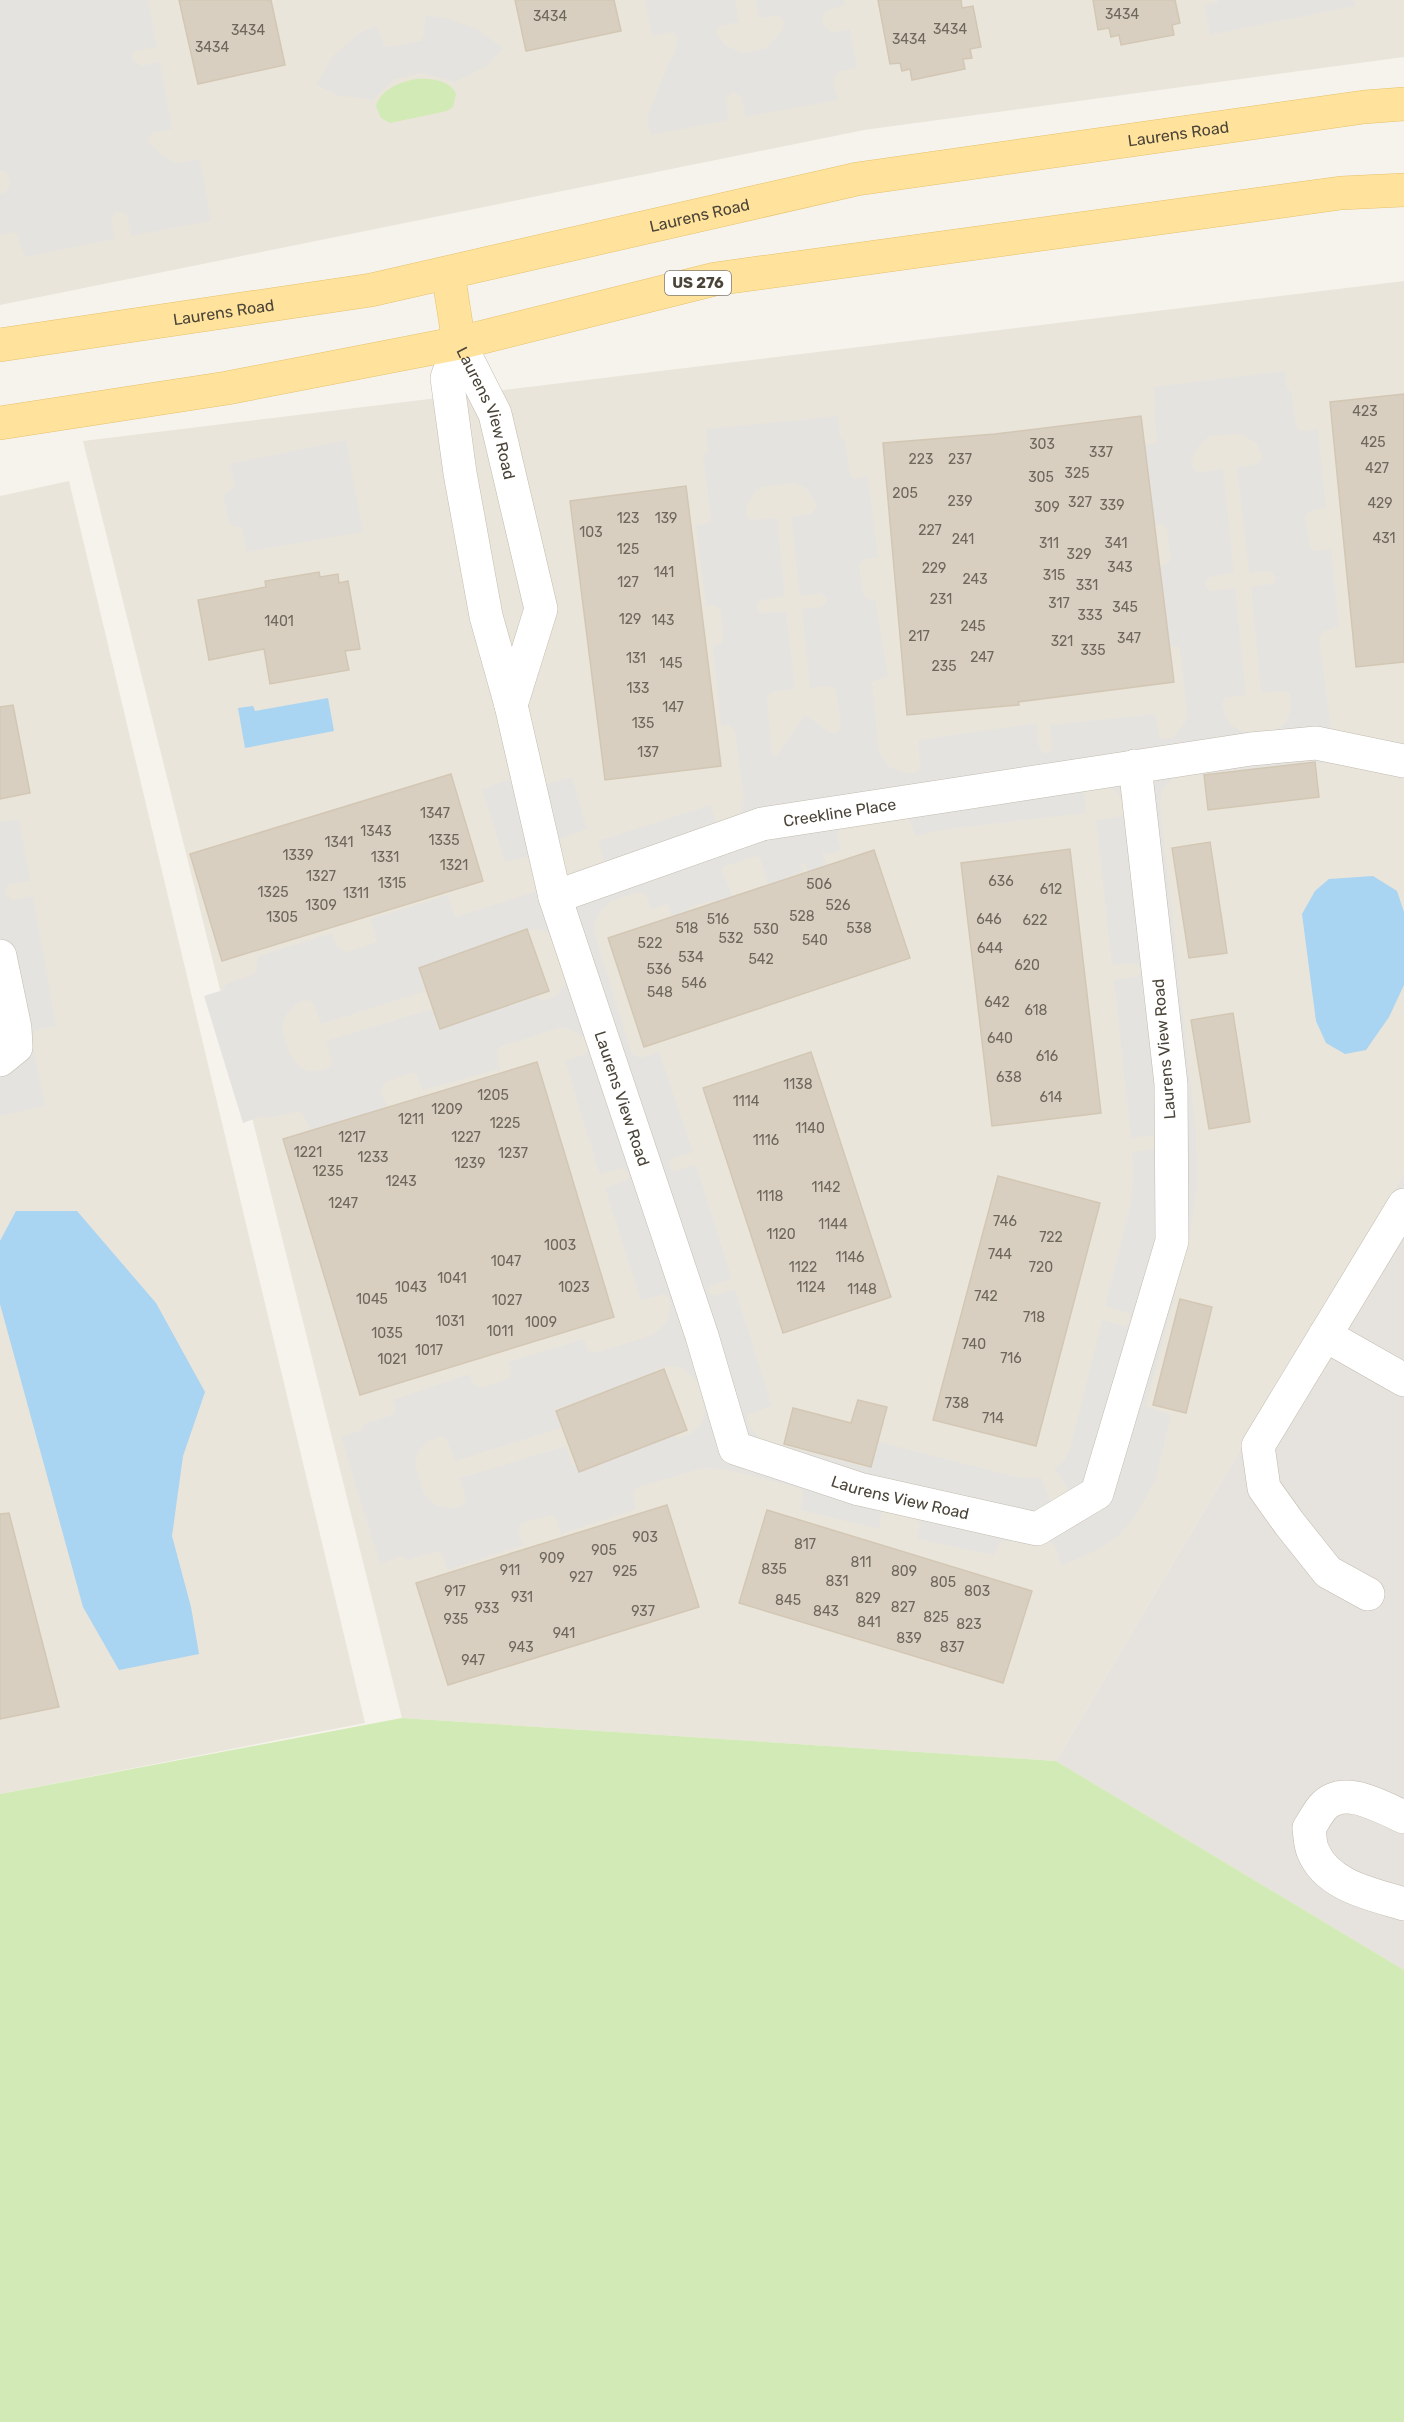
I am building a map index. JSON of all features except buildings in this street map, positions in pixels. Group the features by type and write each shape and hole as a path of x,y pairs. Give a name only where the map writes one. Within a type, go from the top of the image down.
{"main road":[{"name":"Laurens Road","path":"0,345 371,290 857,179 1364,107 1404,104"},
{"name":"US 276","path":"0,423 227,388 459,343 715,279 1341,193 1404,190"},
{"path":"448,273 459,343"}],"lane":[{"name":"Laurens View Road","path":"459,343 495,414 541,609 511,705"},
{"name":"Laurens View Road","path":"459,343 447,378 460,473 486,616 511,705 555,897 702,1336 735,1448 859,1489 1037,1529 1097,1493 1172,1241 1171,1084 1135,766"},
{"name":"Creekline Place","path":"555,897 762,824 1135,766 1316,742 1404,761"},
{"path":"0,956 15,1028 16,1047 0,1060"},
{"path":"1368,1594 1328,1572 1264,1488 1258,1446 1404,1205"},
{"path":"1325,1335 1404,1380"},
{"path":"1404,1817 1368,1801 1347,1797 1334,1800 1322,1807 1309,1828 1313,1852 1332,1877 1363,1891 1404,1904"}],"shaded area":[{"path":"0,0 1404,0 1404,57 864,130 0,305"},
{"path":"0,0 148,0 157,47 135,51 132,54 132,60 141,66 160,62 172,129 153,133 149,136 148,141 160,154 176,163 200,159 211,221 131,236 127,215 117,211 111,219 115,239 25,257 17,234 13,232 0,235 0,194 6,192 10,184 7,172 0,170"},
{"path":"645,0 735,0 739,22 720,26 716,32 724,44 742,53 766,48 782,31 784,23 777,15 759,19 756,0 844,0 845,5 826,11 822,17 823,24 832,33 850,29 857,68 841,71 834,76 838,100 746,117 741,96 732,92 726,99 729,120 651,135 647,117 674,54 678,38 672,32 652,36"},
{"path":"1218,0 1354,0 1355,6 1210,35 1204,5 1218,2"},
{"path":"425,16 442,17 475,28 503,48 488,65 454,82 422,73 395,79 372,100 336,95 316,84 334,55 360,33 376,26 384,45 388,47 421,41 424,36"},
{"path":"1404,281 1404,1173 1056,1761 402,1718 83,441"},
{"path":"1285,371 1296,426 1301,431 1318,429 1326,508 1310,511 1305,517 1310,547 1315,551 1331,549 1339,627 1324,631 1319,638 1336,763 1301,764 1199,776 1199,772 1173,777 1162,791 1160,805 1196,1132 1197,1185 1190,1237 1146,1406 1171,1415 1156,1479 1135,1517 1120,1534 1102,1548 1061,1566 1055,1546 1050,1542 1003,1541 1000,1542 994,1555 917,1539 920,1525 916,1518 884,1511 881,1514 879,1529 800,1510 803,1494 799,1488 729,1470 703,1468 636,1488 633,1493 636,1509 561,1534 557,1520 552,1515 522,1523 518,1532 523,1545 447,1570 442,1554 438,1551 408,1560 401,1556 380,1564 341,1437 362,1430 364,1424 393,1415 396,1409 393,1400 469,1374 473,1384 481,1388 509,1378 511,1372 508,1362 584,1339 588,1351 595,1353 653,1335 667,1322 671,1304 664,1294 641,1301 605,1188 625,1181 629,1173 622,1168 600,1175 565,1061 585,1054 589,1050 588,1040 584,1037 570,1029 559,1028 500,1047 497,1050 499,1069 423,1090 416,1074 412,1073 385,1082 381,1090 388,1111 311,1133 303,1114 299,1111 269,1118 262,1116 243,1123 204,996 223,990 226,984 255,974 258,956 332,933 337,946 346,952 377,942 371,919 448,895 455,917 601,871 605,864 598,841 711,805 717,826 740,817 744,799 735,731 728,725 721,727 713,646 723,642 721,611 714,605 706,607 696,526 710,522 711,518 703,456 708,452 706,429 838,416 840,437 845,441 850,476 855,479 868,476 878,557 864,559 859,566 864,597 869,600 875,599 888,676 872,682 879,752 889,767 906,773 916,772 920,768 918,740 1037,723 1039,748 1045,754 1052,748 1050,725 1155,714 1160,739 1173,738 1185,723 1187,713 1180,650 1177,646 1163,647 1152,566 1165,565 1171,560 1167,529 1162,524 1148,527 1136,448 1157,441 1154,387","holes":["1241,434 1256,443 1263,457 1258,464 1237,467 1249,573 1270,571 1276,577 1275,582 1271,584 1251,587 1261,693 1287,691 1290,695 1291,709 1286,722 1273,731 1250,733 1239,730 1231,725 1222,704 1225,698 1246,695 1235,588 1210,591 1205,584 1209,577 1234,573 1223,469 1200,472 1194,469 1192,464 1194,453 1204,440 1212,436","795,483 807,489 817,506 812,514 791,516 800,596 821,593 827,600 822,607 802,609 810,688 830,686 836,689 841,727 837,732 831,733 805,715 776,756 772,755 767,697 772,692 795,689 786,611 761,613 756,607 760,600 785,596 777,518 751,520 746,515 747,506 755,491 762,487","1086,787 1109,787 1116,791 1123,801 1125,813 1123,816 1096,820 1112,965 1137,964 1142,970 1138,976 1114,980 1131,1138 1155,1135 1156,1149 1132,1152 1131,1202 1105,1306 1129,1313 1132,1321 1125,1326 1102,1320 1070,1449 1064,1461 1054,1469 1070,1491 1051,1503 1041,1477 1021,1478 875,1441 864,1467 761,1439 748,1424 747,1415 772,1406 735,1289 714,1296 708,1292 710,1286 732,1279 696,1165 673,1171 668,1166 671,1159 693,1152 659,1052 640,1058 632,1054 595,935 594,924 600,911 611,901 639,892 646,895 651,909 668,904 672,917 691,912 689,907 710,901 712,906 734,899 722,871 723,867 755,856 760,858 769,888 787,882 786,877 803,872 801,864 805,863 809,875 827,869 822,849 825,855 841,850 837,836 839,830 900,810 908,813 915,836 948,829 1086,813 1084,792","533,929 554,935 569,979 557,995 543,1001 537,997 438,1028 432,1009 326,1041 332,1063 328,1068 318,1071 308,1071 299,1066 290,1055 283,1034 283,1020 298,1003 306,1000 313,1002 321,1024 426,991 420,971 519,940 519,934","668,1366 683,1368 698,1382 705,1411 701,1425 690,1434 679,1438 672,1435 573,1466 566,1446 460,1478 466,1500 464,1504 456,1508 437,1506 424,1494 415,1463 419,1450 429,1441 440,1437 446,1438 455,1461 561,1428 555,1409 654,1378 658,1369"]},
{"path":"346,440 363,532 247,552 242,528 230,525 223,496 235,486 230,464"},
{"path":"69,481 365,1723 0,1794 0,496"},
{"path":"572,777 587,829 532,849 532,856 505,862 482,789 510,779 514,793"},
{"path":"19,819 30,881 8,885 5,893 12,900 33,896 56,1026 36,1030 31,1037 45,1106 0,1116 0,822"},
{"path":"1404,1173 1404,1970 1056,1761"}],"green space":[{"path":"416,79 433,80 453,89 456,94 453,107 447,111 390,123 381,118 376,106 382,95 398,84"},
{"path":"402,1718 1056,1761 1404,1970 1404,2422 0,2422 0,1794"}],"water":[{"path":"328,698 334,731 245,748 238,708 253,706 255,711"},
{"path":"1373,876 1397,891 1404,912 1404,985 1389,1017 1366,1050 1345,1054 1326,1043 1316,1021 1302,914 1315,891 1329,879"},
{"path":"16,1211 77,1211 156,1303 205,1392 183,1456 172,1536 191,1607 199,1654 119,1670 83,1607 0,1304 0,1241"}]}
